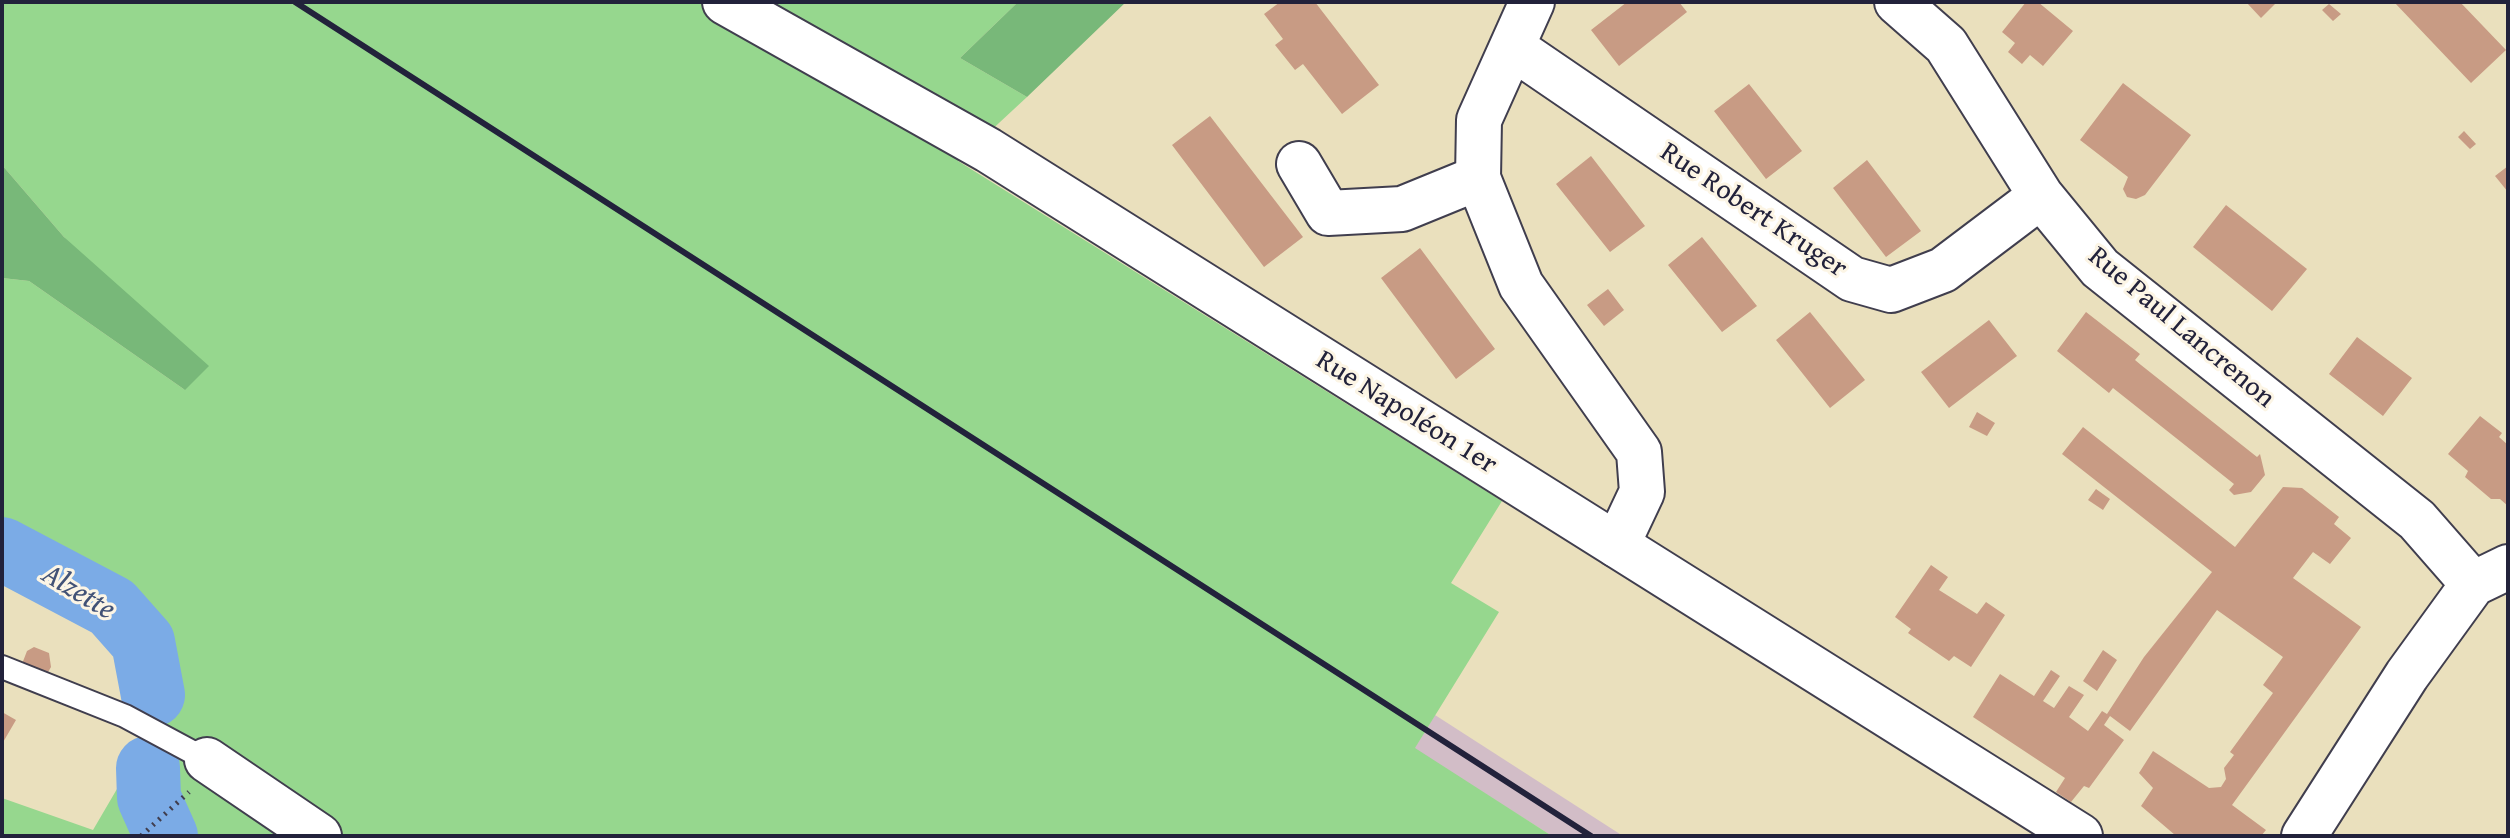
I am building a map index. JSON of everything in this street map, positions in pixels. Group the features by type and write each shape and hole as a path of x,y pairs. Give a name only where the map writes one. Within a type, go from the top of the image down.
{"street":[{"name":"Rue Napoléon 1er","path":"725,2 1004,160 2080,836"},
{"path":"1532,2 1479,120 1478,178 1521,285 1639,452 1642,492 1617,545"},
{"name":"Rue Paul Lancrenon","path":"1897,2 1946,45 2041,196 2100,268 2417,520 2491,575"},
{"name":"Rue Robert Kruger","path":"1512,47 1852,279 1891,290 1943,270 2041,196"},
{"path":"1299,164 1328,213 1402,209 1478,178"},
{"path":"2304,836 2407,675 2491,575"},
{"path":"197,777 319,836"}],"lane":[{"path":"2,667 125,716 197,777"}],"path":[{"path":"141,836 197,777"}],"shaded area":[{"path":"1435,715 1623,836 1552,836 1414,749"}],"green space":[{"path":"2,2 1018,2 960,58 1027,97 958,161 1502,501 1451,583 1499,612 1415,748 1552,836 2,836 2,798 93,830 131,765 148,767 152,706 148,660 135,630 102,602 2,549 2,278 29,281 185,390 64,237 2,165"},
{"path":"1018,2 1126,2 1027,97 960,58"},
{"path":"2,165 64,237 209,366 185,390 29,281 2,278"}],"building":[{"path":"1280,2 1315,2 1379,85 1342,114 1303,64 1295,70 1275,45 1283,39 1264,14"},
{"path":"1627,2 1679,2 1687,12 1619,66 1591,30"},
{"path":"2026,2 2038,2 2073,31 2043,66 2030,55 2022,64 2008,52 2015,43 2002,32"},
{"path":"2246,2 2277,2 2261,18"},
{"path":"2394,2 2460,2 2506,50 2471,83"},
{"path":"2329,4 2341,14 2333,21 2322,10"},
{"path":"2123,83 2191,135 2145,195 2136,199 2127,197 2123,189 2128,177 2080,140"},
{"path":"1749,84 1802,151 1766,179 1714,111"},
{"path":"1210,116 1303,237 1264,267 1172,145"},
{"path":"2464,131 2476,144 2470,149 2458,137"},
{"path":"1591,156 1645,226 1610,252 1556,184"},
{"path":"1867,160 1921,231 1886,257 1833,188"},
{"path":"2508,166 2508,192 2495,176"},
{"path":"2226,205 2307,269 2272,311 2193,247"},
{"path":"1702,237 1757,306 1722,332 1668,265"},
{"path":"1420,248 1495,349 1456,379 1381,278"},
{"path":"1608,289 1624,310 1604,326 1587,305"},
{"path":"1810,312 1865,380 1830,408 1776,340"},
{"path":"2086,312 2140,354 2135,360 2141,365 2257,457 2260,454 2265,475 2251,492 2234,495 2229,490 2234,484 2113,388 2109,393 2057,351"},
{"path":"1989,320 2017,356 1949,408 1921,372"},
{"path":"2357,337 2412,378 2383,416 2329,374"},
{"path":"1977,412 1995,423 1987,436 1969,427"},
{"path":"2480,416 2502,433 2499,437 2508,445 2508,506 2500,499 2491,499 2465,477 2468,471 2448,454"},
{"path":"2083,427 2235,547 2283,487 2302,488 2339,517 2334,524 2351,538 2330,564 2313,552 2293,578 2361,627 2232,805 2266,830 2261,836 2175,835 2141,806 2153,788 2139,773 2153,751 2209,788 2221,787 2226,779 2224,768 2234,755 2230,752 2273,693 2263,685 2283,657 2217,610 2130,731 2110,716 2104,725 2124,740 2089,788 2084,786 2071,802 2056,792 2065,778 1973,717 2000,674 2034,696 2051,670 2060,676 2043,701 2054,708 2069,686 2084,695 2069,717 2088,731 2102,711 2107,714 2144,657 2212,572 2062,454"},
{"path":"2096,489 2110,499 2103,510 2088,500"},
{"path":"1931,565 1948,577 1939,590 1977,614 1986,602 2005,615 1971,667 1954,656 1949,661 1908,633 1911,629 1895,617"},
{"path":"34,647 49,653 51,667 47,674 22,664 27,651"},
{"path":"2103,650 2117,660 2097,691 2083,681"},
{"path":"2,712 16,720 2,744"}],"waterway":[{"name":"Alzette","path":"2,549 112,607 143,642 153,695"},
{"name":"Alzette","path":"148,768 149,798 166,836"}],"railway":[{"path":"295,2 1591,836"}]}
